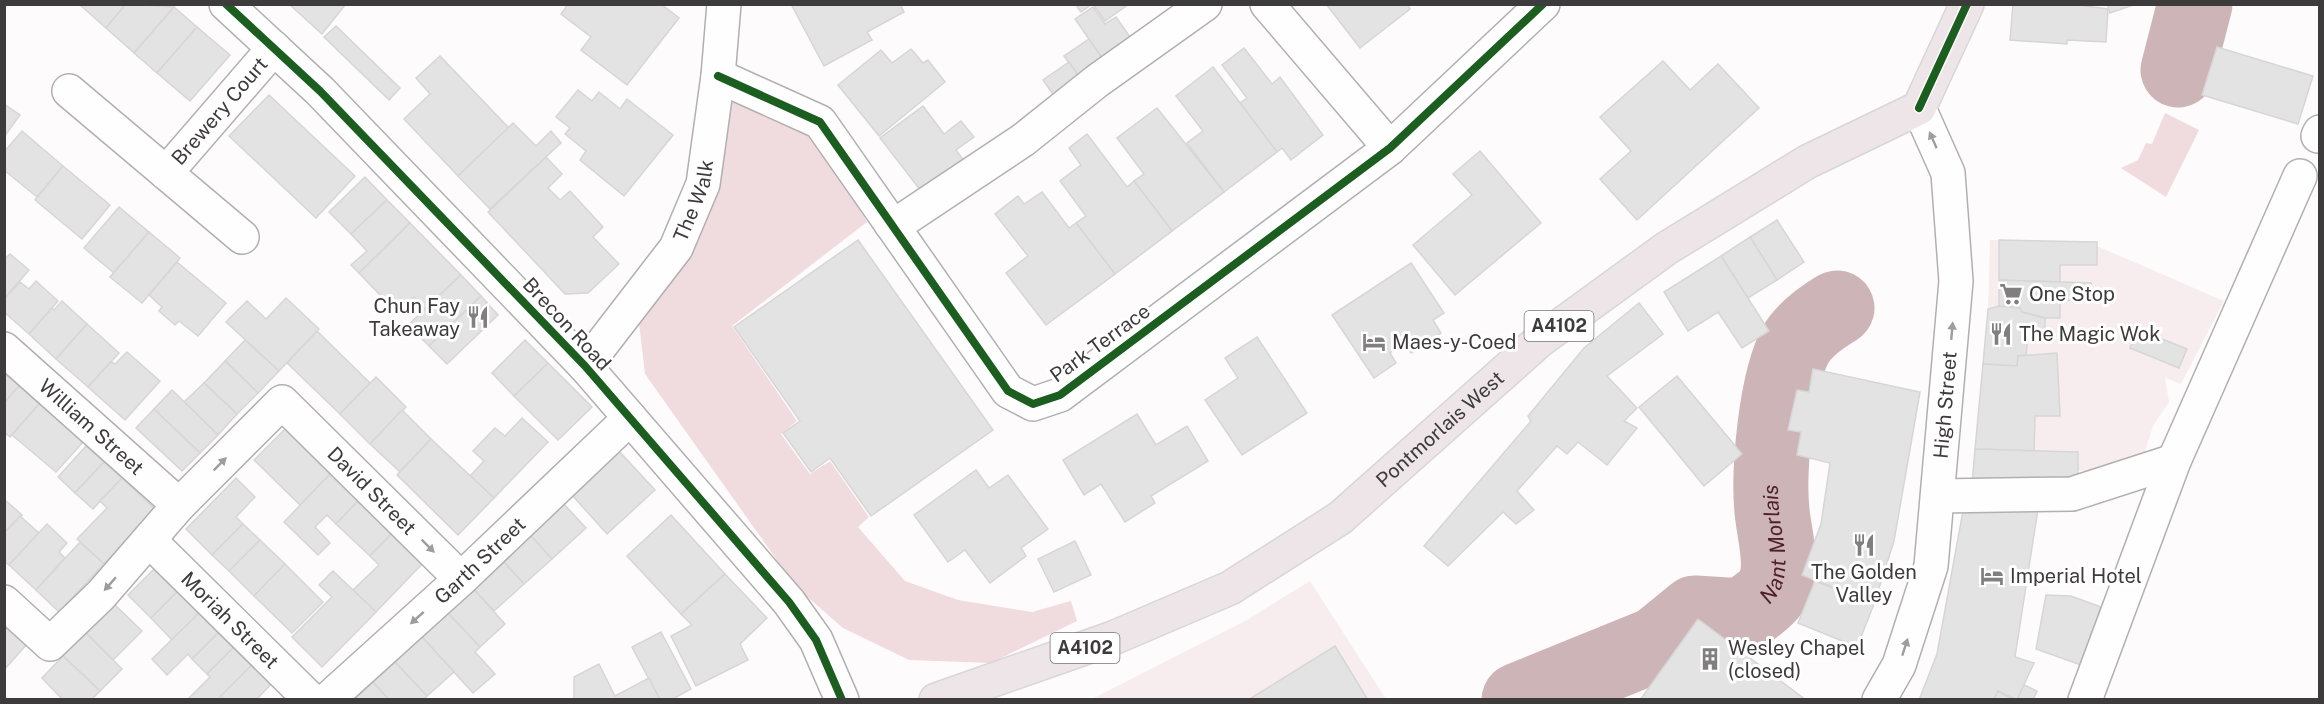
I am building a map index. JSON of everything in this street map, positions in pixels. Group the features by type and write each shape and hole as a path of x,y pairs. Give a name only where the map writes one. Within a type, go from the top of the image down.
{"main road":[{"path":"1919,108 1967,4"},
{"name":"Pontmorlais West","path":"936,699 1113,638 1230,588 1340,518 1539,341 1667,248 1807,162 1919,108"}],"street":[{"name":"Brecon Road","path":"226,4 320,91 585,366 789,602 816,640 842,699"},
{"name":"The Walk","path":"585,366 676,248 703,184 718,76 724,4"},
{"path":"891,224 894,226 1023,140 1097,81 1205,4"},
{"path":"1267,4 1390,148"},
{"name":"Park Terrace","path":"718,76 820,122 1008,391 1033,404 1060,395 1390,148 1543,4"},
{"name":"Brewery Court","path":"166,173 274,48"},
{"name":"Brewery Court","path":"69,91 242,237"},
{"name":"High Street","path":"1879,699 1899,665 1931,566 1956,281 1948,173 1919,108"},
{"path":"2085,699 2174,460 2300,176"},
{"name":"William Street","path":"4,349 179,506"},
{"name":"David Street","path":"179,506 282,402 461,579"},
{"name":"Garth Street","path":"327,699 461,579 630,418"},
{"path":"1938,496 2072,494 2174,460"},
{"path":"4,602 50,644 101,595 179,506"},
{"name":"Moriah Street","path":"149,540 311,699"}],"shaded area":[{"path":"727,97 812,130 867,222 732,326 797,421 781,434 810,474 830,461 869,517 858,527 905,581 958,600 1032,612 1071,601 1077,621 991,663 909,660 843,628 796,587 645,374 639,323 688,251"},
{"path":"2165,113 2199,130 2166,197 2121,168 2138,160 2146,143 2152,144"},
{"path":"1990,240 2097,242 2097,246 2224,301 2181,384 2165,378 2169,402 2153,426 2142,461 2116,472 2078,471 1972,484 1988,309"},
{"path":"1310,581 1386,699 1090,700 1245,621"}],"building":[{"path":"79,4 126,4 106,28"},
{"path":"126,4 174,7 134,53 106,28"},
{"path":"289,4 346,4 322,34"},
{"path":"568,4 661,4 679,18 627,85 581,50 591,37 561,14"},
{"path":"791,4 900,4 904,12 867,32 872,40 824,66"},
{"path":"1075,4 1092,4 1081,12"},
{"path":"1093,4 1129,4 1105,21"},
{"path":"1326,4 1407,4 1410,9 1360,48"},
{"path":"2013,4 2071,4 2108,9 2106,42 2067,40 2067,44 2010,40"},
{"path":"2107,4 2136,4 2110,13"},
{"path":"174,7 197,27 157,73 134,53"},
{"path":"1093,7 1105,24 1116,17 1133,41 1104,61 1075,19"},
{"path":"336,26 400,88 389,100 324,37"},
{"path":"197,27 230,55 190,101 157,73"},
{"path":"1089,39 1104,61 1080,78 1064,56"},
{"path":"2217,47 2313,76 2298,124 2202,95"},
{"path":"1244,48 1272,84 1280,77 1323,135 1291,160 1282,148 1277,152 1240,103 1247,98 1222,65"},
{"path":"911,49 923,63 928,60 945,82 879,136 838,85 881,50 892,63"},
{"path":"440,56 509,128 458,176 404,119 430,94 416,78"},
{"path":"1663,61 1690,90 1718,64 1759,108 1637,220 1600,179 1631,151 1600,117"},
{"path":"1069,62 1080,78 1054,96 1043,80"},
{"path":"1213,67 1277,152 1224,192 1187,143 1203,131 1176,96"},
{"path":"578,90 592,101 599,92 620,109 627,99 673,135 624,196 580,160 586,151 565,134 570,128 556,117"},
{"path":"269,95 355,176 316,218 229,136"},
{"path":"4,104 20,115 4,137"},
{"path":"923,106 944,134 961,121 974,137 956,150 969,168 928,200 880,138"},
{"path":"1157,108 1224,192 1172,231 1134,181 1144,174 1117,138"},
{"path":"513,123 536,146 551,131 561,143 490,209 458,176"},
{"path":"22,131 63,166 37,197 4,170 4,152"},
{"path":"1087,134 1127,187 1134,181 1172,231 1115,274 1076,223 1086,216 1060,181 1081,165 1069,148"},
{"path":"1480,151 1541,223 1455,295 1413,245 1472,195 1453,174"},
{"path":"546,157 562,174 548,188 560,200 570,191 603,227 593,237 619,264 588,293 565,294 488,212"},
{"path":"63,166 110,205 82,239 35,200"},
{"path":"365,177 387,200 351,234 329,212"},
{"path":"1042,192 1069,228 1076,223 1115,274 1046,325 1006,273 1028,256 995,214 1018,196 1024,204"},
{"path":"387,200 410,223 359,273 351,265 367,251 351,234"},
{"path":"119,207 149,232 114,273 84,248"},
{"path":"1777,220 1804,262 1777,280 1750,237"},
{"path":"410,223 461,275 425,309 414,297 397,313 359,273"},
{"path":"149,232 180,258 142,303 110,277"},
{"path":"1750,237 1777,280 1748,298 1721,256"},
{"path":"858,240 993,430 871,516 830,458 811,472 783,433 800,421 734,327"},
{"path":"1999,240 2097,242 2097,265 2060,265 2060,282 1999,280"},
{"path":"10,254 29,270 4,299 4,260"},
{"path":"1721,256 1769,331 1742,348 1718,312 1688,331 1664,292"},
{"path":"177,262 226,303 198,336 179,321 175,325 159,311 162,307 149,295"},
{"path":"1411,263 1444,313 1433,320 1441,333 1411,353 1404,343 1390,353 1396,363 1374,378 1332,315"},
{"path":"461,275 481,296 429,346 408,325"},
{"path":"1999,280 2091,283 2091,301 2060,300 2060,318 2045,318 2022,312 2020,308 1999,306"},
{"path":"36,281 58,301 29,334 4,312 4,299 20,282 29,289"},
{"path":"481,296 498,315 447,364 429,346"},
{"path":"286,298 319,329 279,371 226,322 247,301 266,319"},
{"path":"62,301 87,324 56,359 29,334 52,308 54,310"},
{"path":"1639,303 1663,334 1607,376 1637,408 1624,421 1637,428 1607,465 1578,442 1567,454 1557,446 1517,491 1534,510 1516,524 1503,512 1448,566 1424,546 1531,421 1528,416 1584,348"},
{"path":"1999,306 2020,308 2022,312 2045,318 2045,335 2028,335 2026,355 2018,356 2017,366 1983,364 1988,309"},
{"path":"87,324 119,353 88,387 56,359"},
{"path":"2137,329 2187,349 2179,368 2130,348"},
{"path":"317,331 370,383 340,414 287,363"},
{"path":"1257,337 1307,413 1242,455 1205,400 1238,378 1225,358"},
{"path":"245,340 279,371 258,393 225,361"},
{"path":"525,340 548,363 514,396 492,373"},
{"path":"127,352 160,381 125,420 88,387 111,362 115,364"},
{"path":"2057,353 2060,416 2035,416 2034,451 1975,449 1983,364 2017,366 2018,356"},
{"path":"225,361 258,393 237,414 204,383"},
{"path":"548,363 592,407 558,440 514,396"},
{"path":"1813,369 1920,392 1894,541 1874,604 1802,575 1821,524 1830,463 1797,455 1801,432 1788,430 1797,390 1809,392"},
{"path":"4,373 19,386 4,403"},
{"path":"1677,376 1742,454 1704,486 1639,407"},
{"path":"376,377 406,407 370,444 340,414"},
{"path":"204,383 237,414 218,435 184,402"},
{"path":"19,386 39,404 10,437 4,432 4,403"},
{"path":"172,390 218,435 200,453 154,409"},
{"path":"39,404 83,442 56,472 12,435"},
{"path":"154,409 200,453 182,471 136,428"},
{"path":"402,410 431,439 400,472 370,444"},
{"path":"1137,414 1156,445 1187,426 1208,461 1151,496 1155,503 1125,522 1101,484 1084,495 1063,460"},
{"path":"522,418 548,442 494,498 470,476 484,461 473,451 495,428 505,436"},
{"path":"286,428 332,472 300,505 254,460"},
{"path":"431,439 494,498 458,535 397,475"},
{"path":"86,446 104,462 75,493 58,477"},
{"path":"1975,449 2078,452 2078,486 1972,484"},
{"path":"618,450 655,490 607,534 571,494"},
{"path":"104,462 122,478 93,509 75,493"},
{"path":"976,470 989,488 1008,475 1048,529 1021,548 1026,556 990,583 965,550 948,562 914,515"},
{"path":"332,472 360,499 336,524 327,515 315,527 330,543 318,555 284,522"},
{"path":"122,478 155,509 104,564 77,539 107,508 100,501"},
{"path":"236,478 255,497 236,517 243,524 212,555 186,529"},
{"path":"4,499 22,515 4,533"},
{"path":"360,499 393,532 370,556 336,524"},
{"path":"563,503 586,528 552,559 529,534"},
{"path":"1964,505 2038,509 2015,657 2034,663 2017,700 1998,691 1994,700 1919,700 1937,654"},
{"path":"671,515 725,574 681,614 627,556"},
{"path":"20,516 39,533 9,565 4,561 4,533"},
{"path":"47,524 67,543 59,552 65,558 36,590 9,565"},
{"path":"243,524 260,540 229,571 212,555"},
{"path":"393,532 424,562 376,612 353,590 379,565 370,556"},
{"path":"529,534 552,559 524,584 501,559"},
{"path":"260,540 285,564 254,596 229,571"},
{"path":"1075,541 1091,575 1054,592 1038,559"},
{"path":"80,542 104,564 59,612 36,590"},
{"path":"501,559 524,584 494,611 471,586"},
{"path":"159,564 182,587 151,618 128,595"},
{"path":"285,564 323,602 292,633 254,596"},
{"path":"333,571 376,612 322,667 292,637 332,597 319,585"},
{"path":"725,574 767,618 740,644 748,660 696,686 671,636 692,625 681,614"},
{"path":"1815,581 1874,604 1857,647 1798,623"},
{"path":"471,586 505,624 480,647 445,610"},
{"path":"182,587 204,608 172,640 151,618"},
{"path":"2046,595 2071,596 2101,607 2081,665 2036,649"},
{"path":"114,604 142,631 113,660 86,633"},
{"path":"204,608 223,628 192,659 188,654 167,675 152,659"},
{"path":"448,613 480,647 475,652 495,674 473,693 422,637"},
{"name":"Wesley Chapel (closed)","path":"1698,619 1806,700 1640,700"},
{"path":"7,628 27,644 4,670 4,631"},
{"path":"223,628 238,643 207,674 192,659"},
{"path":"661,632 691,689 671,700 660,700 632,647"},
{"path":"86,633 122,669 100,691 63,656"},
{"path":"422,637 454,672 427,696 395,662"},
{"path":"238,643 256,661 217,700 187,700 210,677 207,674"},
{"path":"1335,646 1368,700 1248,700"},
{"path":"63,656 100,691 91,700 63,700 42,678"},
{"path":"256,661 275,680 256,700 224,700 221,696"},
{"path":"395,662 427,696 423,700 389,700 373,682"},
{"path":"599,664 615,696 649,678 660,700 574,700 574,677"},
{"path":"373,682 389,700 354,700"},
{"path":"2024,685 2037,691 2033,700 2017,700"},
{"path":"1998,691 2014,700 1994,700"}],"waterway":[{"name":"Nant Morlais","path":"2178,70 2195,4"},
{"name":"Nant Morlais","path":"1519,700 1657,644 1695,613 1743,616 1771,592 1778,573 1771,473 1775,426 1783,379 1796,344 1804,333 1837,308"}],"cycle path":[{"path":"226,4 320,91 585,366 789,602 816,640 842,700"},
{"path":"718,76 820,122 1008,391 1033,404 1060,395 1390,148 1543,4"},
{"path":"1919,108 1967,4"}],"place":[{"name":"One Stop","path":"2011,294"},
{"name":"Chun Fay Takeaway","path":"478,317"},
{"name":"The Magic Wok","path":"2001,334"},
{"name":"Maes-y-Coed","path":"1374,342"},
{"name":"The Golden Valley","path":"1864,545"},
{"name":"Imperial Hotel","path":"1992,576"},
{"name":"Wesley Chapel (closed)","path":"1710,659"}]}
